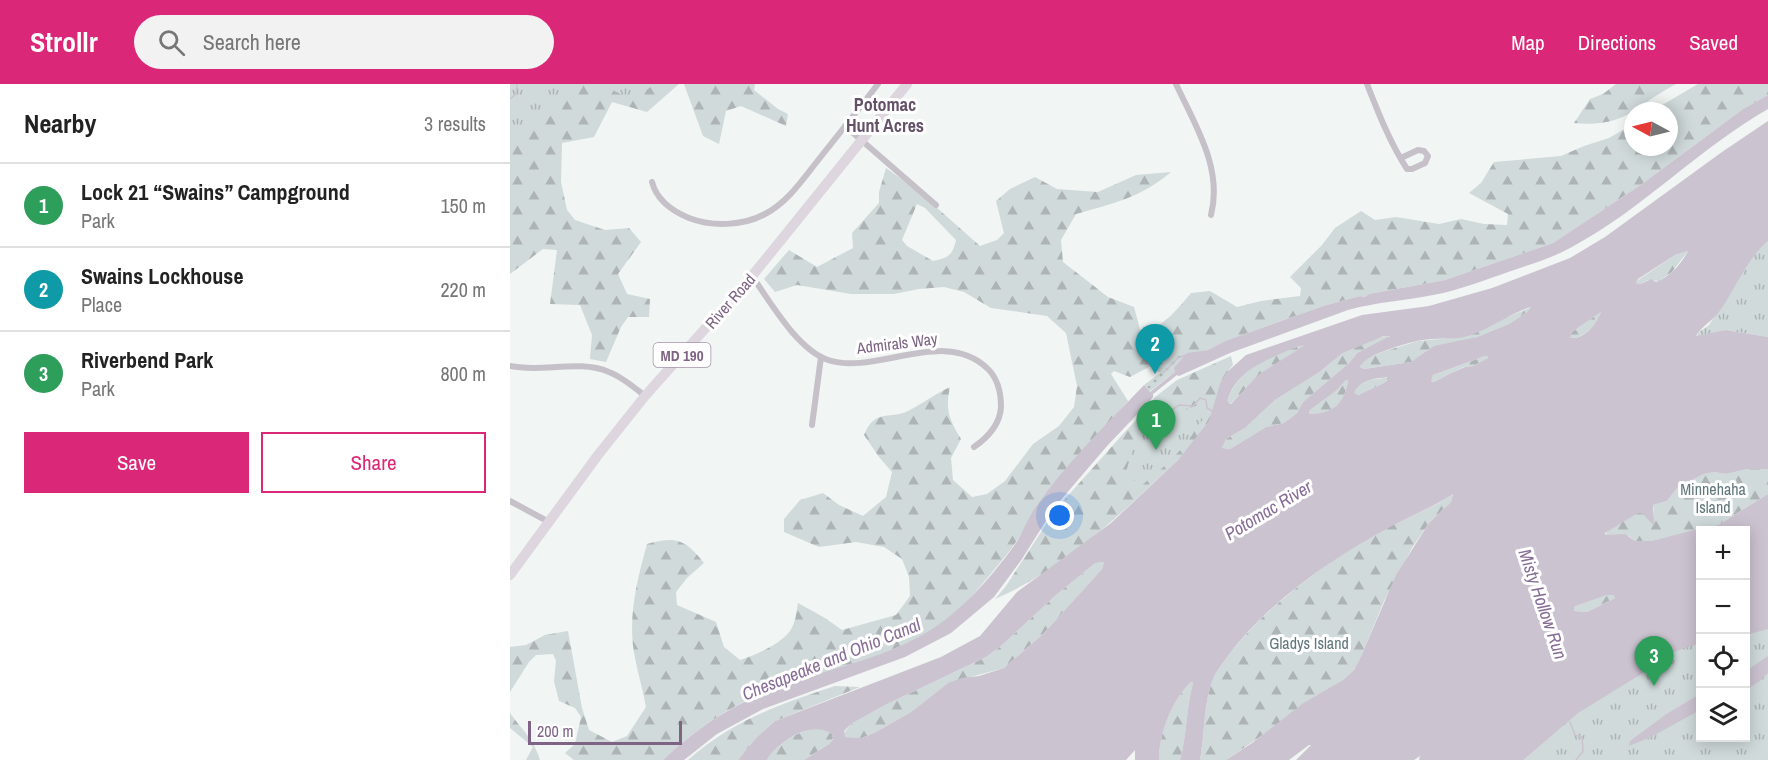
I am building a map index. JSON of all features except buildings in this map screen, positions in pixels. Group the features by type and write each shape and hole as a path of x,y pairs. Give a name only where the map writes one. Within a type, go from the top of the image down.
{"main road":[{"name":"River Road","path":"510,575 598,455 645,396 752,276 907,84"}],"street":[{"path":"652,182 655,193 670,208 691,219 714,224 735,223 764,215 789,197 878,84"},
{"path":"1176,84 1209,158 1214,180 1211,215"},
{"path":"1367,84 1401,158"},
{"path":"845,126 936,205"},
{"name":"Admirals Way","path":"752,276 798,339 821,357 854,363 946,351 961,353 982,363 998,384 1001,406 1000,416 990,434 974,447"},
{"path":"812,425 821,357"},
{"path":"510,366 539,369 577,367 607,371 645,396"},
{"path":"510,501 549,522"}],"green space":[{"path":"510,84 679,84 647,112 612,102 594,137 562,143 561,182 567,210 575,220 605,230 629,228 641,242 618,274 627,294 650,299 649,317 628,317 621,327 606,362 590,359 592,335 580,305 550,304 557,250 543,249 510,274"},
{"path":"510,84 573,84 510,147"},
{"path":"601,84 655,84 632,100"},
{"path":"684,84 755,84 754,90 788,114 786,126 741,106 726,111 719,144 703,136"},
{"path":"1616,84 1676,84 1647,102 1624,102 1624,116 1618,119 1592,124 1574,123 1590,99 1603,94"},
{"path":"1698,84 1768,84 1768,95 1743,109 1642,184 1553,243 1445,280 1369,294 1365,297 1360,296 1323,306 1225,341 1208,350 1164,359 1130,377 1114,371 1111,374 1128,401 1045,496 1014,545 974,594 946,620 927,633 884,653 773,689 743,702 701,728 663,760 574,760 565,753 575,744 581,717 575,708 559,701 554,681 556,661 553,654 536,655 510,692 510,647 526,645 545,635 568,631 582,708 589,730 612,742 627,736 646,707 633,644 632,629 637,586 647,544 665,540 685,544 704,563 687,578 676,592 677,605 716,622 724,647 740,660 767,648 786,636 794,624 798,603 842,630 896,615 910,596 909,577 902,559 884,547 856,542 819,547 784,532 784,519 800,500 823,493 839,505 863,516 886,497 892,472 864,435 868,427 878,418 908,411 950,387 949,414 961,439 951,458 953,480 972,497 987,494 1005,481 1033,444 1059,426 1074,407 1077,386 1066,333 1047,316 991,308 964,292 944,287 894,294 851,294 797,285 775,292 764,279 789,250 817,267 853,248 852,233 879,203 879,192 886,168 918,191 980,246 997,240 1004,233 996,201 1010,189 1035,177 1057,189 1098,192 1136,175 1171,172 1138,194 1076,214 1061,240 1063,262 1108,297 1134,307 1141,333 1163,322 1191,293 1210,291 1237,307 1300,296 1301,288 1290,277 1322,245 1335,228 1361,211 1375,220 1396,217 1439,224 1461,219 1484,224 1507,225 1508,214 1469,193 1481,183 1494,162 1561,156 1609,138 1624,129 1624,156 1678,156 1678,102 1667,102","holes":["917,204 925,208 956,240 949,255 933,261 907,246 902,240"]},
{"path":"1768,241 1768,337 1726,330 1696,337 1709,325 1753,255"},
{"path":"1688,251 1672,272 1659,281 1648,280 1641,284 1636,283 1675,255"},
{"path":"1531,307 1509,324 1477,337 1429,349 1411,362 1364,369 1360,367 1362,362 1368,358 1385,351 1418,341 1461,337"},
{"path":"1601,312 1590,330 1575,338 1569,338 1572,332"},
{"path":"1389,335 1388,338 1357,353 1349,363 1303,402 1297,413 1284,423 1266,427 1230,449 1222,448 1226,439 1245,428 1275,400 1318,373 1343,353"},
{"path":"1307,344 1265,371 1230,404 1227,403 1231,391 1258,364 1270,357"},
{"path":"1187,353 1175,372 1149,392 1144,385 1160,373 1151,366 1164,359"},
{"path":"1231,356 1233,365 1224,378 1212,416 1183,455 1079,548 1038,576 995,599 1006,586 1056,509 1139,417 1148,413 1154,398 1177,380"},
{"path":"1485,356 1488,358 1473,366 1464,367 1434,382 1430,380 1433,375"},
{"path":"1391,377 1384,383 1358,395 1353,393 1364,382"},
{"path":"1346,380 1348,381 1344,396 1336,406 1325,412 1309,414 1310,410 1336,391"},
{"path":"1201,404 1206,417 1176,455 1140,487 1126,472 1140,424 1148,422 1154,408 1170,418"},
{"name":"Minnehaha Island","path":"1747,469 1768,469 1768,494 1718,525 1696,526 1696,529 1651,541 1635,541 1629,536 1605,535 1609,529 1638,513 1643,513 1652,524 1653,505 1667,501 1678,487 1704,474 1714,472 1726,474"},
{"name":"Gladys Island","path":"1453,494 1451,502 1429,523 1412,548 1384,601 1354,670 1343,680 1226,760 1200,760 1206,709 1213,679 1243,637 1280,601 1345,553 1388,527"},
{"path":"1104,562 1102,569 1044,633 1004,668 948,683 911,712 876,732 862,738 845,737 843,734 851,724 885,705 986,657 1056,595 1094,564"},
{"path":"1613,595 1615,598 1587,612 1574,611 1576,606"},
{"path":"1768,617 1768,760 1519,760 1601,692 1696,637 1696,742 1750,742 1750,624"},
{"path":"1191,682 1193,683 1180,760 1159,760 1161,739 1168,718 1178,698"},
{"path":"835,686 860,687 775,721 756,738 738,760 688,760 722,734 757,715"},
{"path":"510,713 531,740 540,760 526,760 533,747 510,728"},
{"path":"822,728 832,734 833,738 829,744 804,760 767,760 783,742 806,731"}],"water":[{"path":"1768,95 1768,109 1718,142 1621,216 1563,252 1453,290 1348,310 1177,375 1153,394 1148,403 1107,446 1054,508 1022,559 994,597 951,633 905,657 763,709 717,734 684,760 663,760 701,728 742,703 795,681 884,653 926,633 945,620 974,594 1001,564 1045,494 1086,446 1144,385 1150,392 1175,372 1174,368 1187,353 1208,350 1225,341 1323,306 1360,296 1365,297 1369,294 1445,280 1553,243 1642,184 1743,109"},
{"name":"Potomac River","path":"1768,121 1768,241 1747,266 1719,312 1696,336 1726,330 1768,337 1768,469 1704,474 1678,487 1667,501 1653,505 1654,524 1643,514 1638,513 1605,533 1605,535 1625,534 1635,541 1651,541 1696,529 1696,644 1656,661 1643,673 1578,713 1523,760 1419,760 1420,756 1414,760 1296,760 1311,745 1309,745 1289,760 1226,760 1302,704 1343,680 1354,670 1396,575 1429,523 1451,502 1453,494 1345,553 1301,584 1261,618 1243,637 1213,679 1206,709 1200,760 1180,760 1193,683 1191,682 1178,698 1168,718 1161,739 1159,760 1135,760 1135,750 1126,760 804,760 833,739 832,734 815,729 787,740 778,746 767,760 738,760 756,738 775,721 941,657 980,636 1017,592 1111,523 1178,460 1209,421 1220,384 1226,373 1246,355 1362,315 1429,306 1492,288 1570,258 1605,237","holes":["1688,251 1675,270 1666,277 1656,282 1651,279 1641,284 1636,283 1638,279 1675,255","1531,307 1509,324 1477,337 1434,346 1411,362 1364,369 1360,367 1369,358 1394,347 1422,340 1468,336","1601,312 1586,333 1570,338 1572,332","1384,336 1390,336 1357,353 1349,363 1303,402 1297,413 1284,423 1266,427 1230,449 1222,448 1226,439 1245,428 1275,400 1318,373 1343,353","1305,345 1258,375 1231,404 1227,403 1237,382 1245,374 1254,367","1488,356 1473,366 1465,367 1434,382 1431,381 1433,375","1391,377 1384,383 1358,395 1354,393 1365,382","1346,380 1348,381 1344,396 1336,406 1325,412 1309,414 1310,410 1336,391","1104,562 1102,569 1044,633 1004,668 948,683 911,712 876,732 862,738 845,737 844,731 851,724 885,705 986,657 1094,564","1607,595 1613,595 1615,598 1587,612 1574,611 1574,607"]},
{"path":"1768,494 1768,629 1750,634 1750,526 1713,526"},
{"path":"1768,656 1768,673 1750,687 1750,668"},
{"path":"1696,696 1696,712 1651,737 1629,746 1630,741 1668,713"}],"waterway":[{"path":"510,99 516,94 517,84"},
{"path":"1163,373 1178,358 1186,355"},
{"path":"1157,402 1172,410 1179,405 1193,406 1200,398 1206,400 1207,408 1212,411"},
{"name":"Misty Hollow Run","path":"1570,722 1575,735 1582,737 1583,751 1576,760"}],"place":[{"name":"Swains Lockhouse","path":"1155,374"},
{"name":"Lock 21 “Swains” Campground","path":"1156,450"},
{"name":"Riverbend Park","path":"1654,686"}],"district":[{"name":"Potomac Hunt Acres","path":"885,114"}],"water label":[{"name":"Chesapeake and Ohio Canal","path":"831,659"}]}
